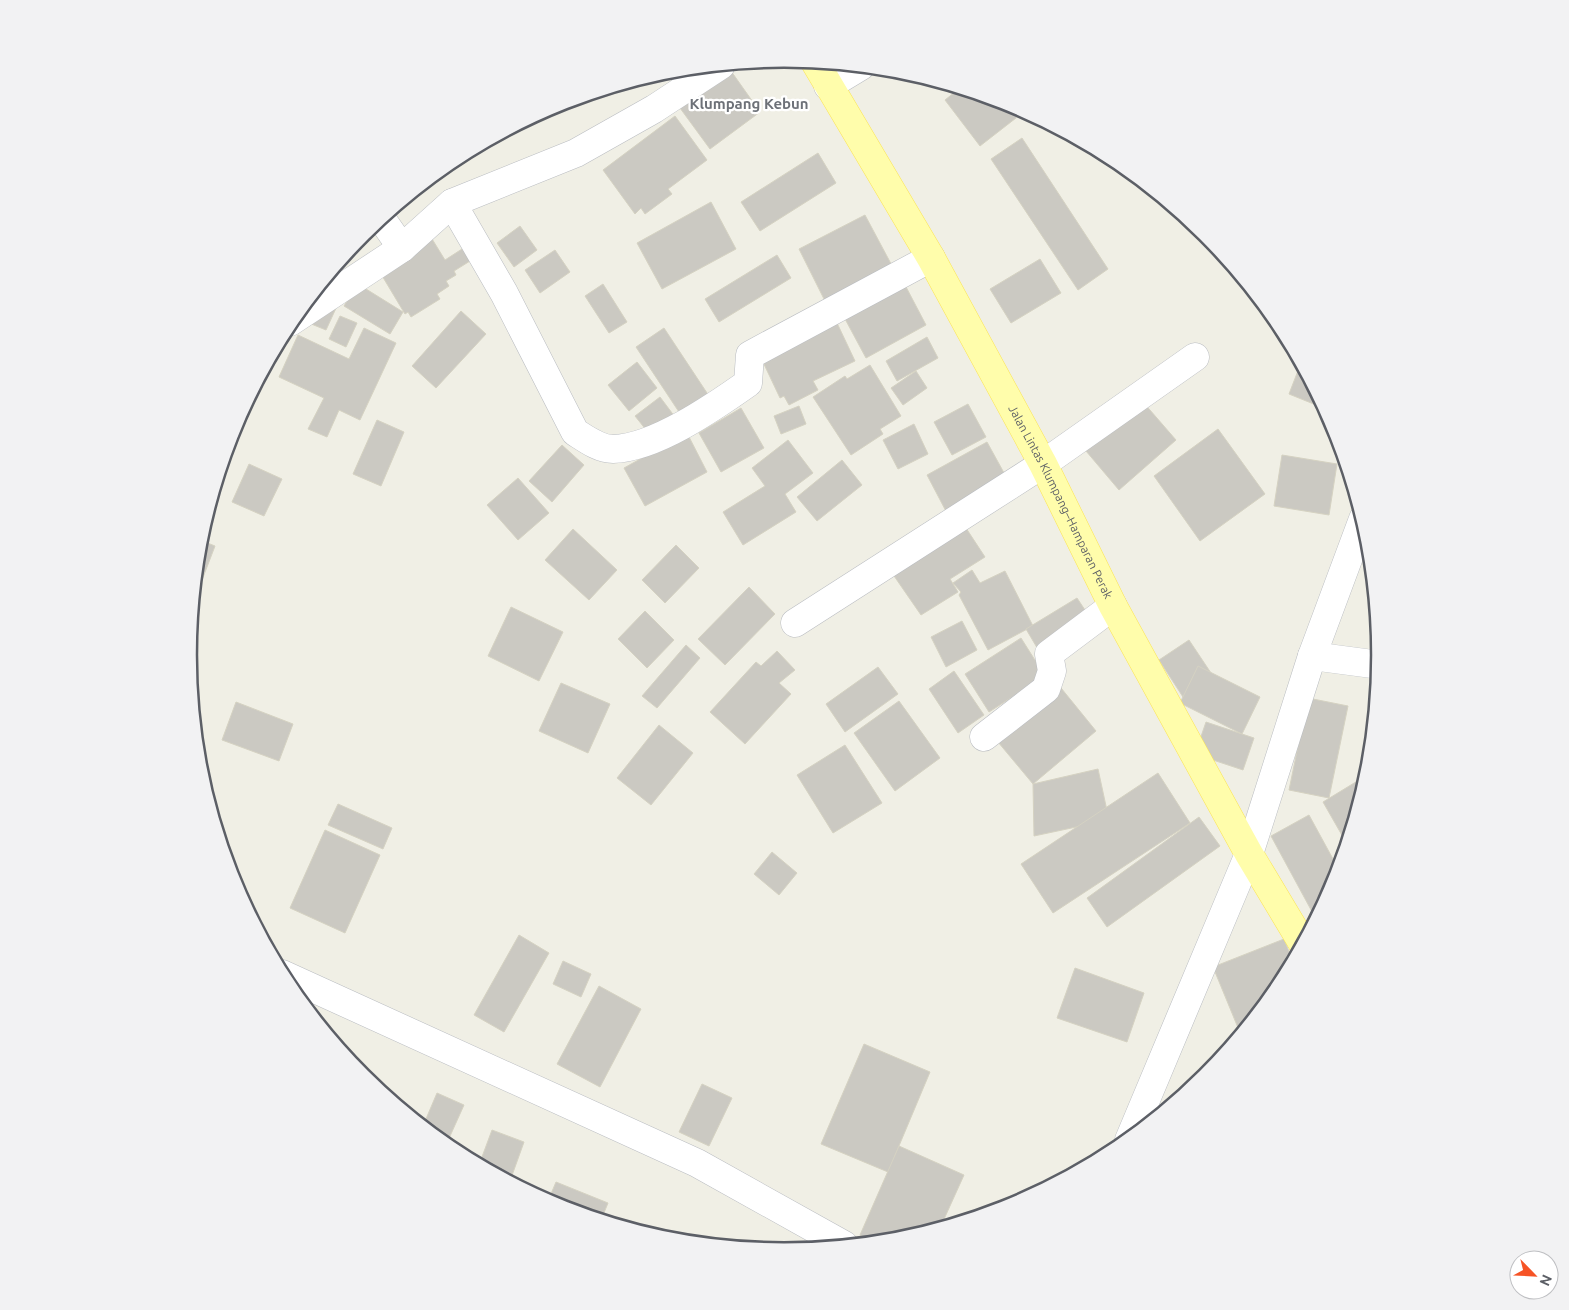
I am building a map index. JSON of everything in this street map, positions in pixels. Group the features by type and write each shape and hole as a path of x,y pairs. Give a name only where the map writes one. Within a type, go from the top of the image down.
{"main road":[{"name":"Jalan Lintas Klumpang–Hamparan Perak","path":"819,69 931,258 1043,464 1112,606 1249,854 1299,937"}],"street":[{"path":"828,86 851,72"},
{"path":"310,309 402,248 452,203 576,153 654,108 708,73"},
{"path":"452,203 504,292 575,432 593,444 612,449 640,445 706,413 748,383 750,355 931,258"},
{"path":"385,224 402,248"},
{"path":"796,623 1043,464 1195,357"},
{"path":"1135,1126 1249,854 1312,656 1359,531"},
{"path":"984,737 1046,689 1052,671 1049,654 1112,606"},
{"path":"1312,656 1372,664"},
{"path":"295,980 697,1163 835,1240"}],"building":[{"path":"731,71 760,112 710,149 680,108"},
{"path":"954,93 1018,116 980,146 945,100"},
{"path":"675,116 707,160 668,189 672,194 645,214 641,208 635,214 603,170"},
{"path":"1022,138 1108,269 1078,290 991,159"},
{"path":"818,153 836,183 760,231 741,202"},
{"path":"711,202 736,249 662,289 637,243"},
{"path":"865,215 897,275 830,311 799,249"},
{"path":"520,226 537,250 514,267 497,243"},
{"path":"429,234 445,260 462,249 470,261 454,271 456,275 446,281 449,286 437,294 440,299 411,317 408,312 405,314 381,274"},
{"path":"555,250 570,272 540,293 525,270"},
{"path":"777,255 791,278 719,322 705,299"},
{"path":"1040,259 1061,293 1011,323 990,289"},
{"path":"358,284 403,312 390,334 344,306"},
{"path":"603,284 627,322 609,333 585,296"},
{"path":"905,285 926,325 866,358 844,317"},
{"path":"337,306 326,330 304,321"},
{"path":"461,311 486,334 436,388 412,366"},
{"path":"340,316 357,323 346,347 329,339"},
{"path":"837,323 855,361 813,381 818,390 789,405 784,396 780,398 762,360"},
{"path":"364,328 396,343 360,420 339,410 327,437 308,429 324,398 279,377 298,335 349,359"},
{"path":"664,328 709,396 681,415 636,347"},
{"path":"927,337 938,358 897,381 886,361"},
{"path":"637,362 657,388 629,411 608,385"},
{"path":"870,365 901,416 880,429 883,434 851,455 813,397 845,376 847,379"},
{"path":"916,371 927,388 903,405 891,388"},
{"path":"1298,371 1315,405 1289,394"},
{"path":"660,397 675,417 651,436 635,416"},
{"path":"1143,402 1176,440 1119,490 1086,451"},
{"path":"968,404 986,437 952,455 934,422"},
{"path":"799,406 806,424 781,434 774,416"},
{"path":"741,408 764,448 721,472 699,433"},
{"path":"377,420 404,432 381,486 353,474"},
{"path":"914,424 928,454 898,469 883,440"},
{"path":"1218,429 1265,494 1200,541 1154,476"},
{"path":"687,433 707,472 645,506 624,468"},
{"path":"788,440 813,473 785,494 796,512 743,545 723,512 765,486 752,468"},
{"path":"987,442 1009,482 948,515 927,475"},
{"path":"562,445 584,465 552,502 529,481"},
{"path":"1282,455 1337,464 1329,515 1274,506"},
{"path":"842,460 862,485 817,521 797,497"},
{"path":"249,464 282,479 264,516 232,502"},
{"path":"518,478 549,513 518,540 487,505"},
{"path":"964,525 985,557 950,579 958,592 921,615 892,573"},
{"path":"573,529 617,570 589,600 545,560"},
{"path":"208,543 215,546 202,581"},
{"path":"676,545 699,568 665,603 642,580"},
{"path":"972,570 980,583 1005,571 1033,626 988,650 959,595 961,592 953,583"},
{"path":"749,587 775,614 725,665 698,639"},
{"path":"1077,598 1091,619 1039,651 1026,629"},
{"path":"511,607 563,632 539,681 488,656"},
{"path":"645,611 674,640 647,668 618,639"},
{"path":"962,621 977,650 946,667 931,637"},
{"path":"1021,638 1045,676 989,712 965,674"},
{"path":"1189,640 1213,676 1183,697 1159,660"},
{"path":"686,645 700,658 657,708 642,696"},
{"path":"777,651 795,670 779,683 791,694 745,744 710,712 756,662 761,666"},
{"path":"1198,666 1260,697 1242,734 1180,703"},
{"path":"878,667 898,694 845,732 826,704"},
{"path":"954,671 984,715 958,733 929,689"},
{"path":"561,683 610,704 588,753 539,731"},
{"path":"1057,683 1096,731 1033,784 993,736"},
{"path":"1308,698 1348,706 1329,798 1289,790"},
{"path":"899,701 940,758 895,791 854,733"},
{"path":"236,702 293,724 279,761 222,740"},
{"path":"1206,722 1254,738 1243,770 1195,754"},
{"path":"659,725 693,753 651,805 617,778"},
{"path":"845,745 882,803 833,833 797,775"},
{"path":"1098,769 1109,820 1034,836 1033,784"},
{"path":"1158,773 1190,823 1053,913 1021,864"},
{"path":"1358,780 1343,837 1323,802"},
{"path":"338,804 392,828 383,849 328,825"},
{"path":"1309,815 1334,861 1312,912 1271,836"},
{"path":"1199,817 1220,846 1107,927 1087,898"},
{"path":"325,830 380,855 345,933 290,908"},
{"path":"772,852 797,873 779,895 754,874"},
{"path":"519,935 549,953 504,1032 474,1015"},
{"path":"1284,939 1290,954 1251,1013 1238,1028 1213,967"},
{"path":"563,961 591,974 581,997 553,984"},
{"path":"1075,968 1144,993 1127,1042 1057,1018"},
{"path":"599,986 641,1009 600,1087 557,1064"},
{"path":"864,1044 930,1072 888,1172 821,1144"},
{"path":"702,1084 732,1098 709,1146 679,1132"},
{"path":"437,1093 464,1105 450,1137 426,1120"},
{"path":"492,1130 524,1142 512,1175 482,1158"},
{"path":"899,1146 964,1175 944,1220 899,1231 864,1237 860,1235"},
{"path":"556,1182 608,1203 604,1213 551,1194"}],"district":[{"name":"Klumpang Kebun","path":"749,104"}]}
